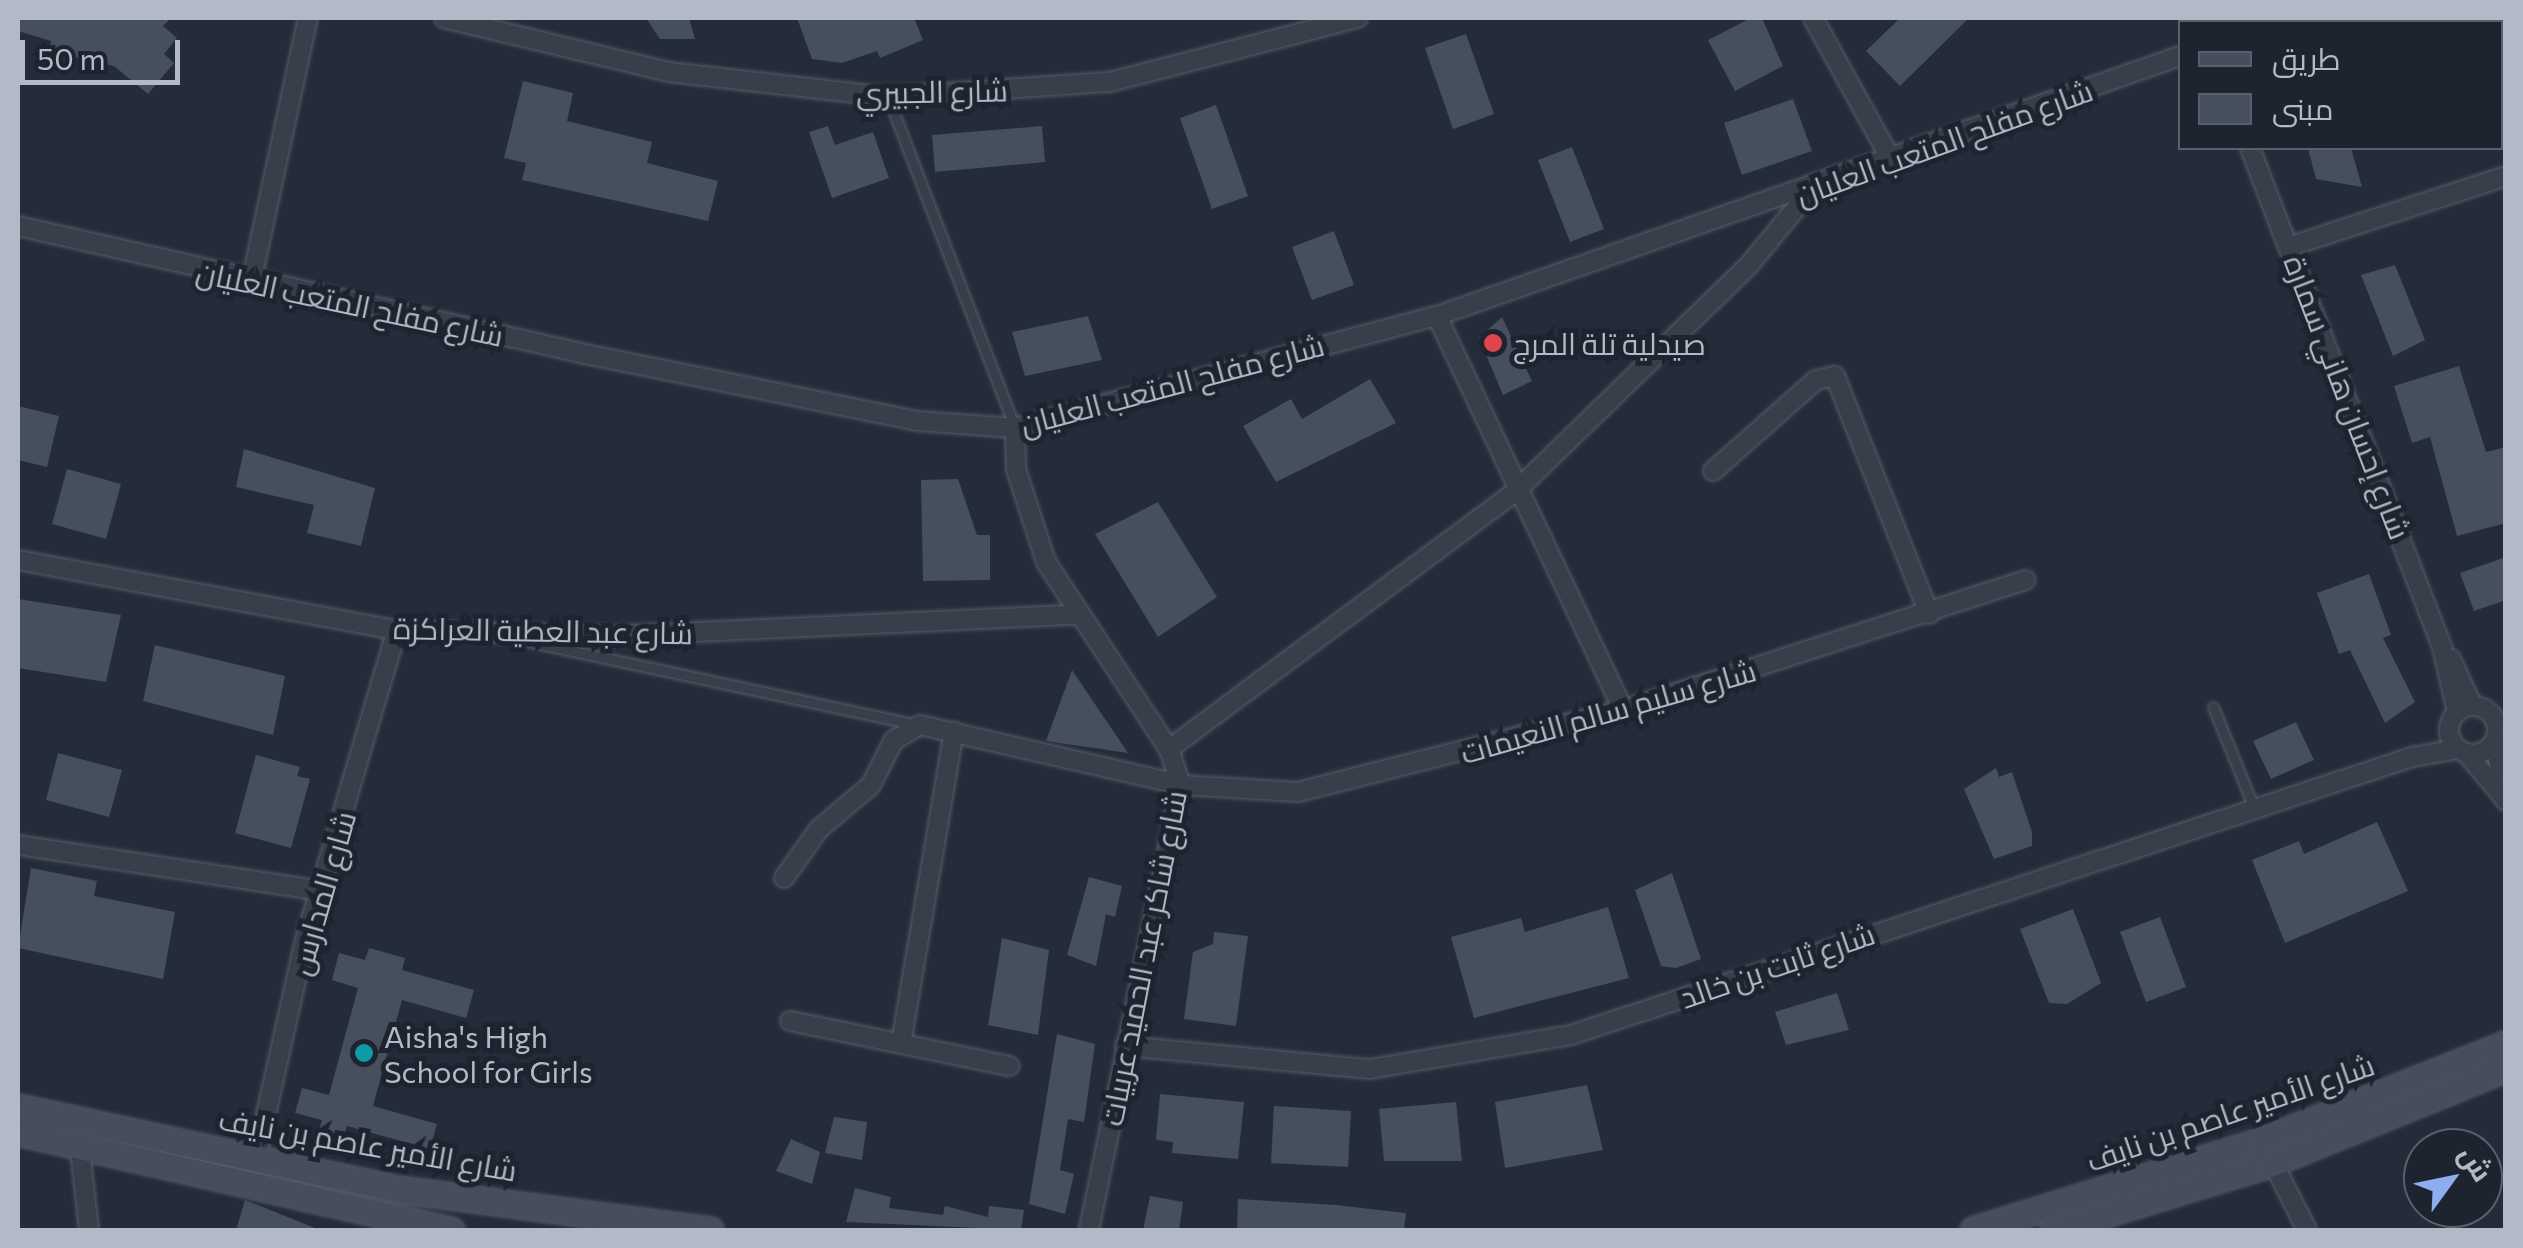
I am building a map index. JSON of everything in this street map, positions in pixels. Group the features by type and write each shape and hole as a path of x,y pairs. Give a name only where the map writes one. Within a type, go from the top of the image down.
{"main road":[{"name":"شارع الأمير عاصم بن نايف","path":"1973,1230 2267,1151 2506,1044"},
{"name":"شارع الأمير عاصم بن نايف","path":"2053,1230 2506,1068"},
{"name":"شارع الأمير عاصم بن نايف","path":"18,1107 398,1189 710,1230"},
{"name":"شارع الأمير عاصم بن نايف","path":"18,1132 396,1226 451,1230"}],"street":[{"path":"251,283 308,18"},
{"name":"شارع الجبيري","path":"444,18 669,72 888,97 1110,82 1358,18"},
{"path":"1813,18 1893,162"},
{"name":"شارع مفلح المتعب العليان","path":"18,226 251,283 917,421 1015,428 1437,316 1893,162 2178,57"},
{"name":"شارع إحسان هاني سمارة","path":"2251,150 2291,246 2442,648 2474,712"},
{"path":"2291,246 2506,176"},
{"path":"1169,749 1516,490 1749,265 1810,191"},
{"path":"1437,316 1623,710"},
{"path":"1713,471 1816,380 1834,376 1929,614"},
{"name":"شارع شاكر عبد الحميد عربيات","path":"1015,428 1027,509 1074,615 1169,749 1181,785 1089,1230"},
{"name":"شارع عبد العطية العراكزة","path":"18,560 397,630 491,633 1074,615"},
{"name":"شارع سليم سالم النعيمات","path":"920,725 1181,785 1298,792 1623,710 2026,580"},
{"name":"شارع المدارس","path":"256,1159 322,891 397,630"},
{"path":"2474,712 2499,734 2505,799 2462,751 2474,712"},
{"name":"شارع ثابت بن خالد","path":"2412,757 2474,712"},
{"path":"784,878 819,829 872,785 900,733 920,725"},
{"path":"901,1044 954,731"},
{"name":"شارع ثابت بن خالد","path":"1125,1046 1370,1069 1571,1034 2412,757 2462,751 2499,734"},
{"path":"18,845 322,891"},
{"path":"790,1021 1008,1066"},
{"path":"80,1149 89,1230"},
{"path":"2267,1151 2307,1230"}],"lane":[{"path":"888,97 1015,428"},
{"path":"491,633 920,725"},
{"path":"2212,708 2255,810"}],"building":[{"path":"18,18 171,18 163,26 177,38 164,54 174,63 148,94 114,66 49,51 51,41 18,31"},
{"path":"646,18 689,18 695,39 660,39"},
{"path":"797,18 914,18 923,40 880,58 877,51 842,63 812,59"},
{"path":"1751,18 1762,18 1783,66 1735,91 1708,40"},
{"path":"1900,18 1969,18 1900,86 1866,51"},
{"path":"1466,34 1494,114 1453,129 1425,48"},
{"path":"523,81 573,93 567,121 652,142 647,163 718,181 708,221 522,180 526,163 504,158"},
{"path":"1793,99 1812,151 1742,175 1724,123"},
{"path":"1216,105 1248,196 1212,209 1180,118"},
{"path":"828,126 835,145 873,132 889,178 832,198 809,132"},
{"path":"1042,126 1045,162 935,172 932,135"},
{"path":"1572,147 1604,229 1570,242 1538,160"},
{"path":"2309,150 2352,150 2362,187 2316,179"},
{"path":"1334,231 1354,285 1312,300 1292,247"},
{"path":"2395,265 2425,340 2393,356 2361,275"},
{"path":"1088,316 1102,360 1025,376 1012,332"},
{"path":"1502,317 1532,381 1503,395 1479,338"},
{"path":"2459,366 2486,452 2506,447 2506,523 2457,536 2430,437 2412,443 2394,386"},
{"path":"1370,379 1396,423 1276,482 1243,426 1291,399 1302,419"},
{"path":"18,406 59,416 47,467 18,460"},
{"path":"244,449 375,488 361,546 307,533 314,505 236,487"},
{"path":"67,469 121,484 106,539 52,524"},
{"path":"958,479 977,535 990,535 990,580 923,581 921,480"},
{"path":"1158,502 1217,597 1158,637 1095,534"},
{"path":"2506,557 2506,600 2474,611 2460,573"},
{"path":"2369,574 2391,635 2383,638 2415,702 2385,723 2350,650 2339,654 2317,593"},
{"path":"18,599 121,615 106,682 18,668"},
{"path":"155,645 285,676 273,735 143,701"},
{"path":"1072,670 1128,753 1046,741"},
{"path":"2296,722 2314,760 2271,779 2253,741"},
{"path":"58,753 122,770 109,817 46,800"},
{"path":"256,755 300,767 297,776 310,779 291,848 235,833"},
{"path":"1996,768 1999,777 2012,772 2032,832 2032,846 1994,859 1964,789"},
{"path":"2377,822 2408,891 2285,943 2252,860 2299,841 2304,854"},
{"path":"31,868 97,881 94,896 175,912 163,979 18,948"},
{"path":"1672,873 1701,959 1676,968 1661,966 1635,890"},
{"path":"1089,877 1122,886 1115,917 1106,914 1096,966 1067,955"},
{"path":"1608,907 1629,978 1474,1018 1451,937 1521,918 1525,932"},
{"path":"2073,909 2101,983 2067,1004 2049,1003 2020,929"},
{"path":"2160,917 2186,987 2146,1002 2120,932"},
{"path":"1214,932 1248,936 1236,1026 1184,1019 1193,952 1213,944"},
{"path":"1002,938 1049,950 1038,1035 988,1025"},
{"name":"Aisha's High School for Girls","path":"369,948 405,958 402,970 474,990 466,1018 402,1000 373,1106 437,1124 430,1149 347,1126 343,1141 318,1134 322,1120 295,1113 302,1088 329,1095 358,988 332,980 339,953 365,960"},
{"path":"1837,993 1849,1030 1786,1045 1775,1012"},
{"path":"1057,1034 1095,1044 1084,1122 1068,1119 1060,1170 1074,1174 1065,1214 1029,1204"},
{"path":"1587,1085 1603,1150 1505,1168 1495,1102"},
{"path":"1160,1094 1244,1102 1238,1159 1172,1153 1173,1142 1156,1140"},
{"path":"1456,1102 1462,1161 1384,1161 1379,1109"},
{"path":"1274,1106 1351,1111 1348,1167 1271,1163"},
{"path":"834,1117 867,1122 862,1160 825,1153"},
{"path":"791,1139 820,1152 812,1184 776,1171"},
{"path":"855,1188 891,1197 889,1208 943,1215 945,1206 988,1217 989,1206 1024,1210 1021,1230 846,1222"},
{"path":"1150,1196 1183,1202 1179,1230 1143,1230"},
{"path":"1238,1199 1406,1213 1404,1230 1237,1230"},
{"path":"245,1200 320,1230 236,1230"}],"place":[{"name":"صيدلية تلة المرج","path":"1493,343"},
{"name":"Aisha's High School for Girls","path":"364,1053"}]}
